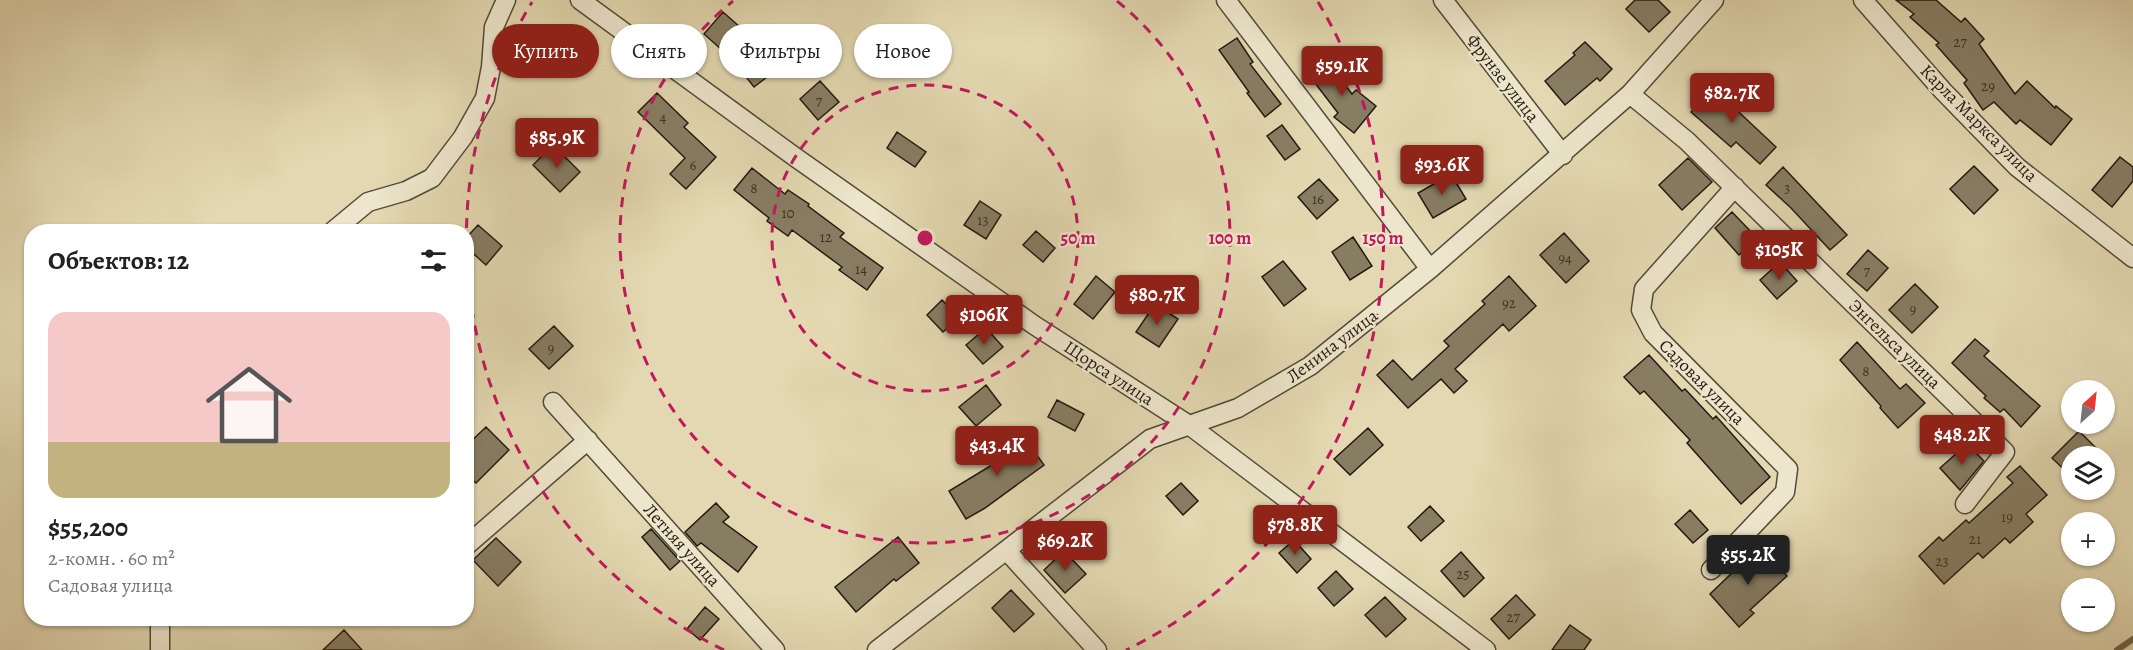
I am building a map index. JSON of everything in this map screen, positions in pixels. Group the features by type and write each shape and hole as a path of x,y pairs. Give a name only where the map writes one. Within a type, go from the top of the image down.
{"street":[{"path":"341,224 368,202 406,191 432,178 463,137 484,98 491,67 494,27 506,0"},
{"name":"Щорса улица","path":"580,0 786,151 1015,312 1189,425 1486,650"},
{"path":"1226,0 1430,268"},
{"name":"Фрунзе улица","path":"1443,0 1563,155"},
{"name":"Ленина улица","path":"877,650 1150,439 1238,408 1310,366 1563,155 1630,94 1714,0"},
{"name":"Карла Маркса улица","path":"1863,0 1943,91 2017,167 2133,258"},
{"name":"Энгельса улица","path":"1630,94 1687,141 2005,452 1965,504"},
{"name":"Садовая улица","path":"1711,570 1785,492 1788,469 1653,333 1641,310 1644,289 1735,187"},
{"name":"Летняя улица","path":"553,402 776,650"},
{"path":"474,539 588,440"},
{"path":"1007,551 1096,650"},
{"path":"160,626 160,650"}],"building":[{"path":"1635,0 1658,0 1670,12 1649,32 1626,9"},
{"path":"1896,0 1936,0 1961,22 1965,18 1984,39 1979,44 2015,94 2027,81 2055,108 2056,106 2072,119 2051,145 2020,120 2016,124 1994,102 1983,110 1964,83 1967,80 1936,45 1939,43 1910,17 1914,14"},
{"path":"723,12 736,24 719,24 719,47 707,37 707,31"},
{"path":"1237,38 1253,62 1250,64 1281,104 1265,117 1219,50"},
{"path":"1585,42 1612,69 1600,81 1597,78 1565,105 1545,81 1575,55 1573,53"},
{"path":"1326,60 1352,94 1356,90 1376,106 1354,133 1334,117 1338,113 1308,74"},
{"path":"747,78 766,78 754,87"},
{"path":"820,81 839,102 818,120 800,99"},
{"path":"1719,83 1732,96 1727,101 1776,147 1760,164 1736,142 1731,147 1691,112"},
{"path":"657,93 688,123 684,127 716,157 686,189 670,174 685,158 638,112"},
{"path":"1282,125 1300,149 1285,160 1267,136"},
{"path":"897,132 926,152 915,167 887,148"},
{"path":"553,145 580,172 560,192 533,165"},
{"path":"2120,157 2133,167 2133,181 2112,207 2092,190"},
{"path":"1688,158 1712,182 1682,210 1659,185"},
{"path":"1974,166 1998,190 1974,214 1950,189"},
{"path":"1783,167 1847,235 1830,250 1766,185"},
{"path":"752,168 785,194 788,190 809,204 808,206 844,233 840,237 883,268 867,290 839,270 842,267 792,230 788,236 767,221 769,218 734,190"},
{"path":"1451,174 1466,199 1433,218 1418,193"},
{"path":"1319,179 1338,200 1317,219 1298,197"},
{"path":"980,201 1001,215 986,239 964,225"},
{"path":"1732,212 1757,238 1739,255 1715,228"},
{"path":"478,225 502,246 486,265 474,254 474,229"},
{"path":"1036,231 1055,248 1043,262 1023,245"},
{"path":"1564,233 1589,261 1566,283 1540,255"},
{"path":"1353,237 1372,266 1350,280 1332,252"},
{"path":"1868,250 1888,268 1867,291 1847,274"},
{"path":"1283,261 1306,289 1284,306 1262,277"},
{"path":"1780,262 1797,281 1777,299 1760,280"},
{"path":"1096,276 1115,292 1093,319 1074,304"},
{"path":"1509,276 1536,306 1509,331 1503,324 1455,369 1467,381 1454,393 1441,379 1408,408 1377,375 1393,360 1412,380 1449,346 1444,341 1485,304 1482,301"},
{"path":"1915,284 1938,307 1912,333 1889,310"},
{"path":"942,300 959,318 943,332 927,315"},
{"path":"1155,304 1178,319 1159,347 1136,332"},
{"path":"554,326 573,346 549,369 529,349"},
{"path":"986,328 1003,347 983,364 966,345"},
{"path":"1975,339 1989,351 1984,356 2040,406 2021,427 2004,409 2000,412 1984,398 1986,396 1952,363"},
{"path":"1857,342 1900,389 1906,384 1925,403 1898,428 1840,360"},
{"path":"1649,355 1682,391 1685,389 1713,419 1716,416 1770,477 1741,504 1687,443 1690,440 1644,391 1640,394 1624,377"},
{"path":"986,385 1001,405 976,426 959,407"},
{"path":"1057,400 1084,414 1075,431 1048,417"},
{"path":"486,427 509,450 476,483 474,481 474,438"},
{"path":"1368,428 1383,445 1350,475 1334,459"},
{"path":"1021,433 1044,465 966,519 949,491 992,465 986,458"},
{"path":"2076,434 2082,434 2094,446 2064,446"},
{"path":"1967,444 1984,461 1960,490 1940,468"},
{"path":"2061,449 2061,467 2052,458"},
{"path":"2020,466 2047,495 2026,514 2033,522 2010,543 2005,538 1983,558 1978,553 1944,584 1919,556 1939,537 1943,541 1966,520 1969,523 2013,483 2007,477"},
{"path":"1181,483 1198,501 1183,515 1166,496"},
{"path":"716,503 729,517 723,522 757,547 738,572 701,543 697,546 685,532"},
{"path":"1430,506 1444,521 1421,541 1408,527"},
{"path":"1690,510 1708,530 1693,543 1675,524"},
{"path":"651,529 680,561 670,570 642,537"},
{"path":"898,537 919,563 896,581 894,579 856,612 835,587"},
{"path":"496,538 521,562 498,586 474,559"},
{"path":"1294,540 1311,559 1297,573 1279,553"},
{"path":"1759,547 1787,576 1750,610 1754,613 1739,627 1710,594"},
{"path":"1064,551 1086,574 1065,593 1044,570"},
{"path":"1461,552 1484,578 1464,597 1441,571"},
{"path":"1336,571 1353,589 1334,606 1318,588"},
{"path":"1011,590 1034,614 1014,632 992,608"},
{"path":"1516,595 1535,615 1509,639 1491,619"},
{"path":"1385,597 1406,619 1386,637 1365,615"},
{"path":"705,607 719,619 700,640 687,629"},
{"path":"1570,625 1591,640 1584,650 1552,650"},
{"path":"344,630 362,650 323,650"}],"waterway":[{"path":"2117,650 2133,639"}]}
